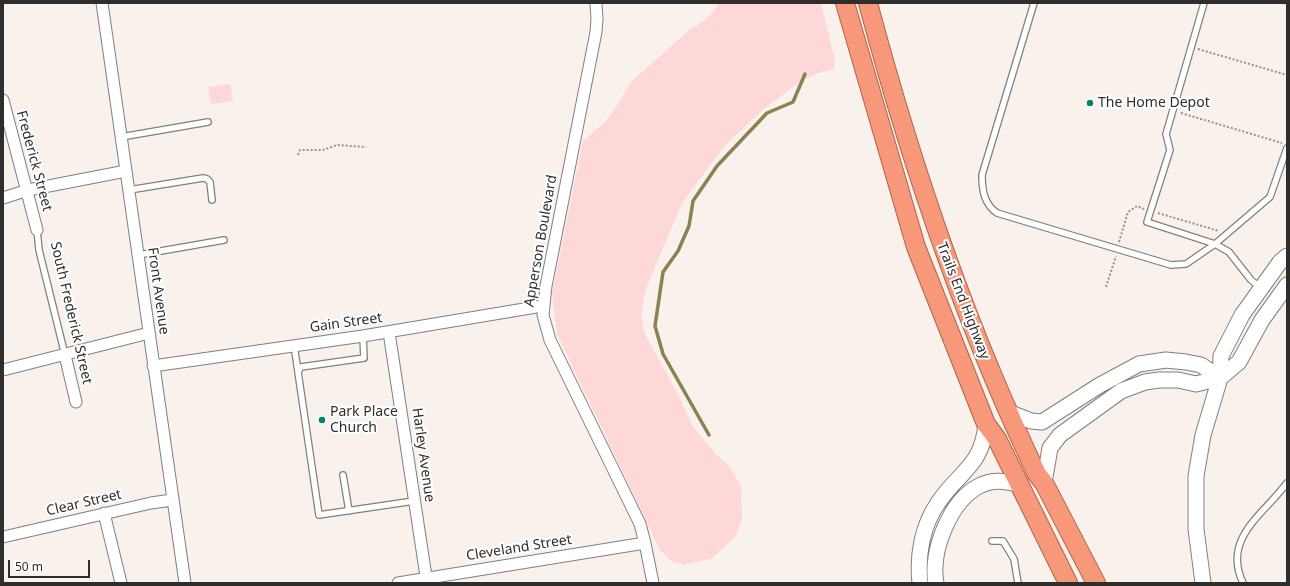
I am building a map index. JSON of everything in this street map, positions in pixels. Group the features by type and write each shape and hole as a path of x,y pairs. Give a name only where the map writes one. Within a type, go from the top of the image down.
{"highway":[{"name":"Trails End Highway","path":"844,3 916,247 986,424 997,439 1068,583"},
{"name":"Trails End Highway","path":"868,3 920,180 973,329 1008,412 1037,474 1044,483 1096,583"}],"main road":[{"path":"1204,583 1196,529 1196,476 1203,435 1220,378 1221,356 1242,315 1261,288 1287,256"},
{"path":"1044,483 1050,448 1060,435 1120,391 1145,382 1159,380 1178,380 1196,384 1220,378 1239,362 1262,320 1287,285"},
{"path":"1008,412 1031,421 1042,422 1120,373 1139,364 1173,361 1201,364 1220,378"},
{"path":"920,583 922,542 929,519 937,504 978,457 985,438 986,424"},
{"path":"936,583 936,560 943,533 964,498 978,486 988,482 1006,481 1018,484"}],"street":[{"name":"Front Avenue","path":"102,3 185,583"},
{"name":"Apperson Boulevard","path":"596,3 596,32 542,306 550,340 640,524 653,583"},
{"name":"Frederick Street","path":"3,100 28,190 37,230"},
{"path":"3,198 28,190 126,171"},
{"name":"Gain Street","path":"153,366 389,332 542,306"},
{"name":"Harley Avenue","path":"389,332 426,581"},
{"path":"3,370 149,333"},
{"name":"South Frederick Street","path":"65,355 76,402"},
{"name":"Clear Street","path":"3,537 104,513 172,500"},
{"path":"104,513 121,583"},
{"name":"Cleveland Street","path":"398,583 426,581 645,542"}],"lane":[{"path":"1034,3 982,175 982,189 987,203 997,213 1171,265 1186,264 1215,244 1270,197 1287,146"},
{"path":"1204,3 1166,134 1170,150 1147,222 1215,244 1229,252 1251,280 1261,288"},
{"path":"122,137 208,122"},
{"path":"129,190 203,178 210,182 212,200"},
{"name":"South Frederick Street","path":"37,230 39,250 65,355"},
{"path":"138,255 224,240"},
{"path":"298,372 301,368 364,358 363,336"},
{"path":"294,346 319,515 414,501"},
{"path":"343,475 349,510"},
{"path":"1243,583 1236,555 1240,539 1248,527 1287,483"},
{"path":"992,541 1003,541 1014,559 1018,583"}],"path":[{"path":"1283,3 1287,4"},
{"path":"1191,47 1287,75"},
{"path":"1172,111 1287,146"},
{"path":"298,155 300,150 323,150 337,145 366,147"},
{"path":"1106,286 1128,212 1137,206 1227,233"}],"shaded area":[{"path":"719,3 821,3 835,61 834,69 821,72 802,80 764,109 726,144 682,203 645,291 641,316 645,334 679,396 693,427 716,454 729,466 741,486 742,519 736,536 711,559 684,565 671,561 660,550 557,334 552,293 583,141 606,121 631,82 689,30 706,19"},
{"path":"230,84 233,101 211,104 208,87"}],"waterway":[{"path":"709,435 663,354 655,326 663,272 678,251 689,226 693,201 717,166 767,113 793,102 805,74"}],"place":[{"name":"The Home Depot","path":"1090,103"},
{"name":"Park Place Church","path":"322,420"}]}
